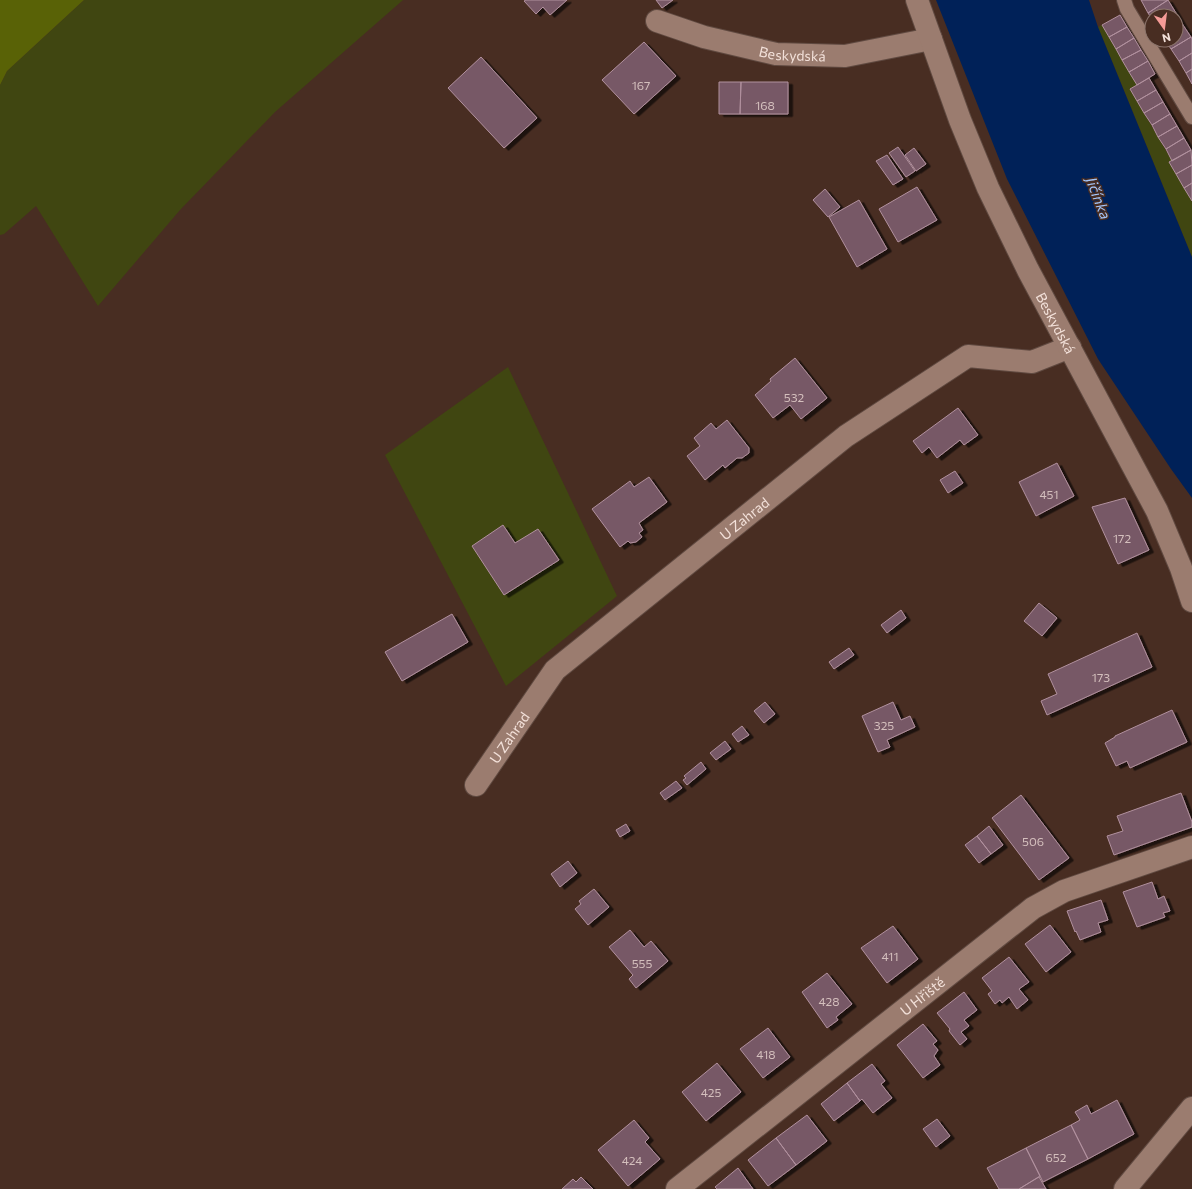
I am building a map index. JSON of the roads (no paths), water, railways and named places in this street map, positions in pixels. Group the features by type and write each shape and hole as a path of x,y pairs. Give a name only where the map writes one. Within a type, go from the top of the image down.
{"street":[{"name":"Beskydská","path":"917,0 960,120 988,188 1028,270 1157,511 1181,568 1192,601"},
{"name":"Beskydská","path":"657,21 704,37 776,54 845,56 931,39"},
{"name":"U Zahrad","path":"476,785 555,670 846,436 968,356 1032,362 1070,347"},
{"name":"U Hřiště","path":"677,1189 1033,908 1064,891 1192,847"},
{"path":"1125,1189 1192,1108"}],"lane":[{"path":"1124,0 1127,9 1192,117"}],"water":[{"name":"Jičínka","path":"936,0 1089,0 1098,27 1192,257 1192,498 1098,359 1007,179"}]}
